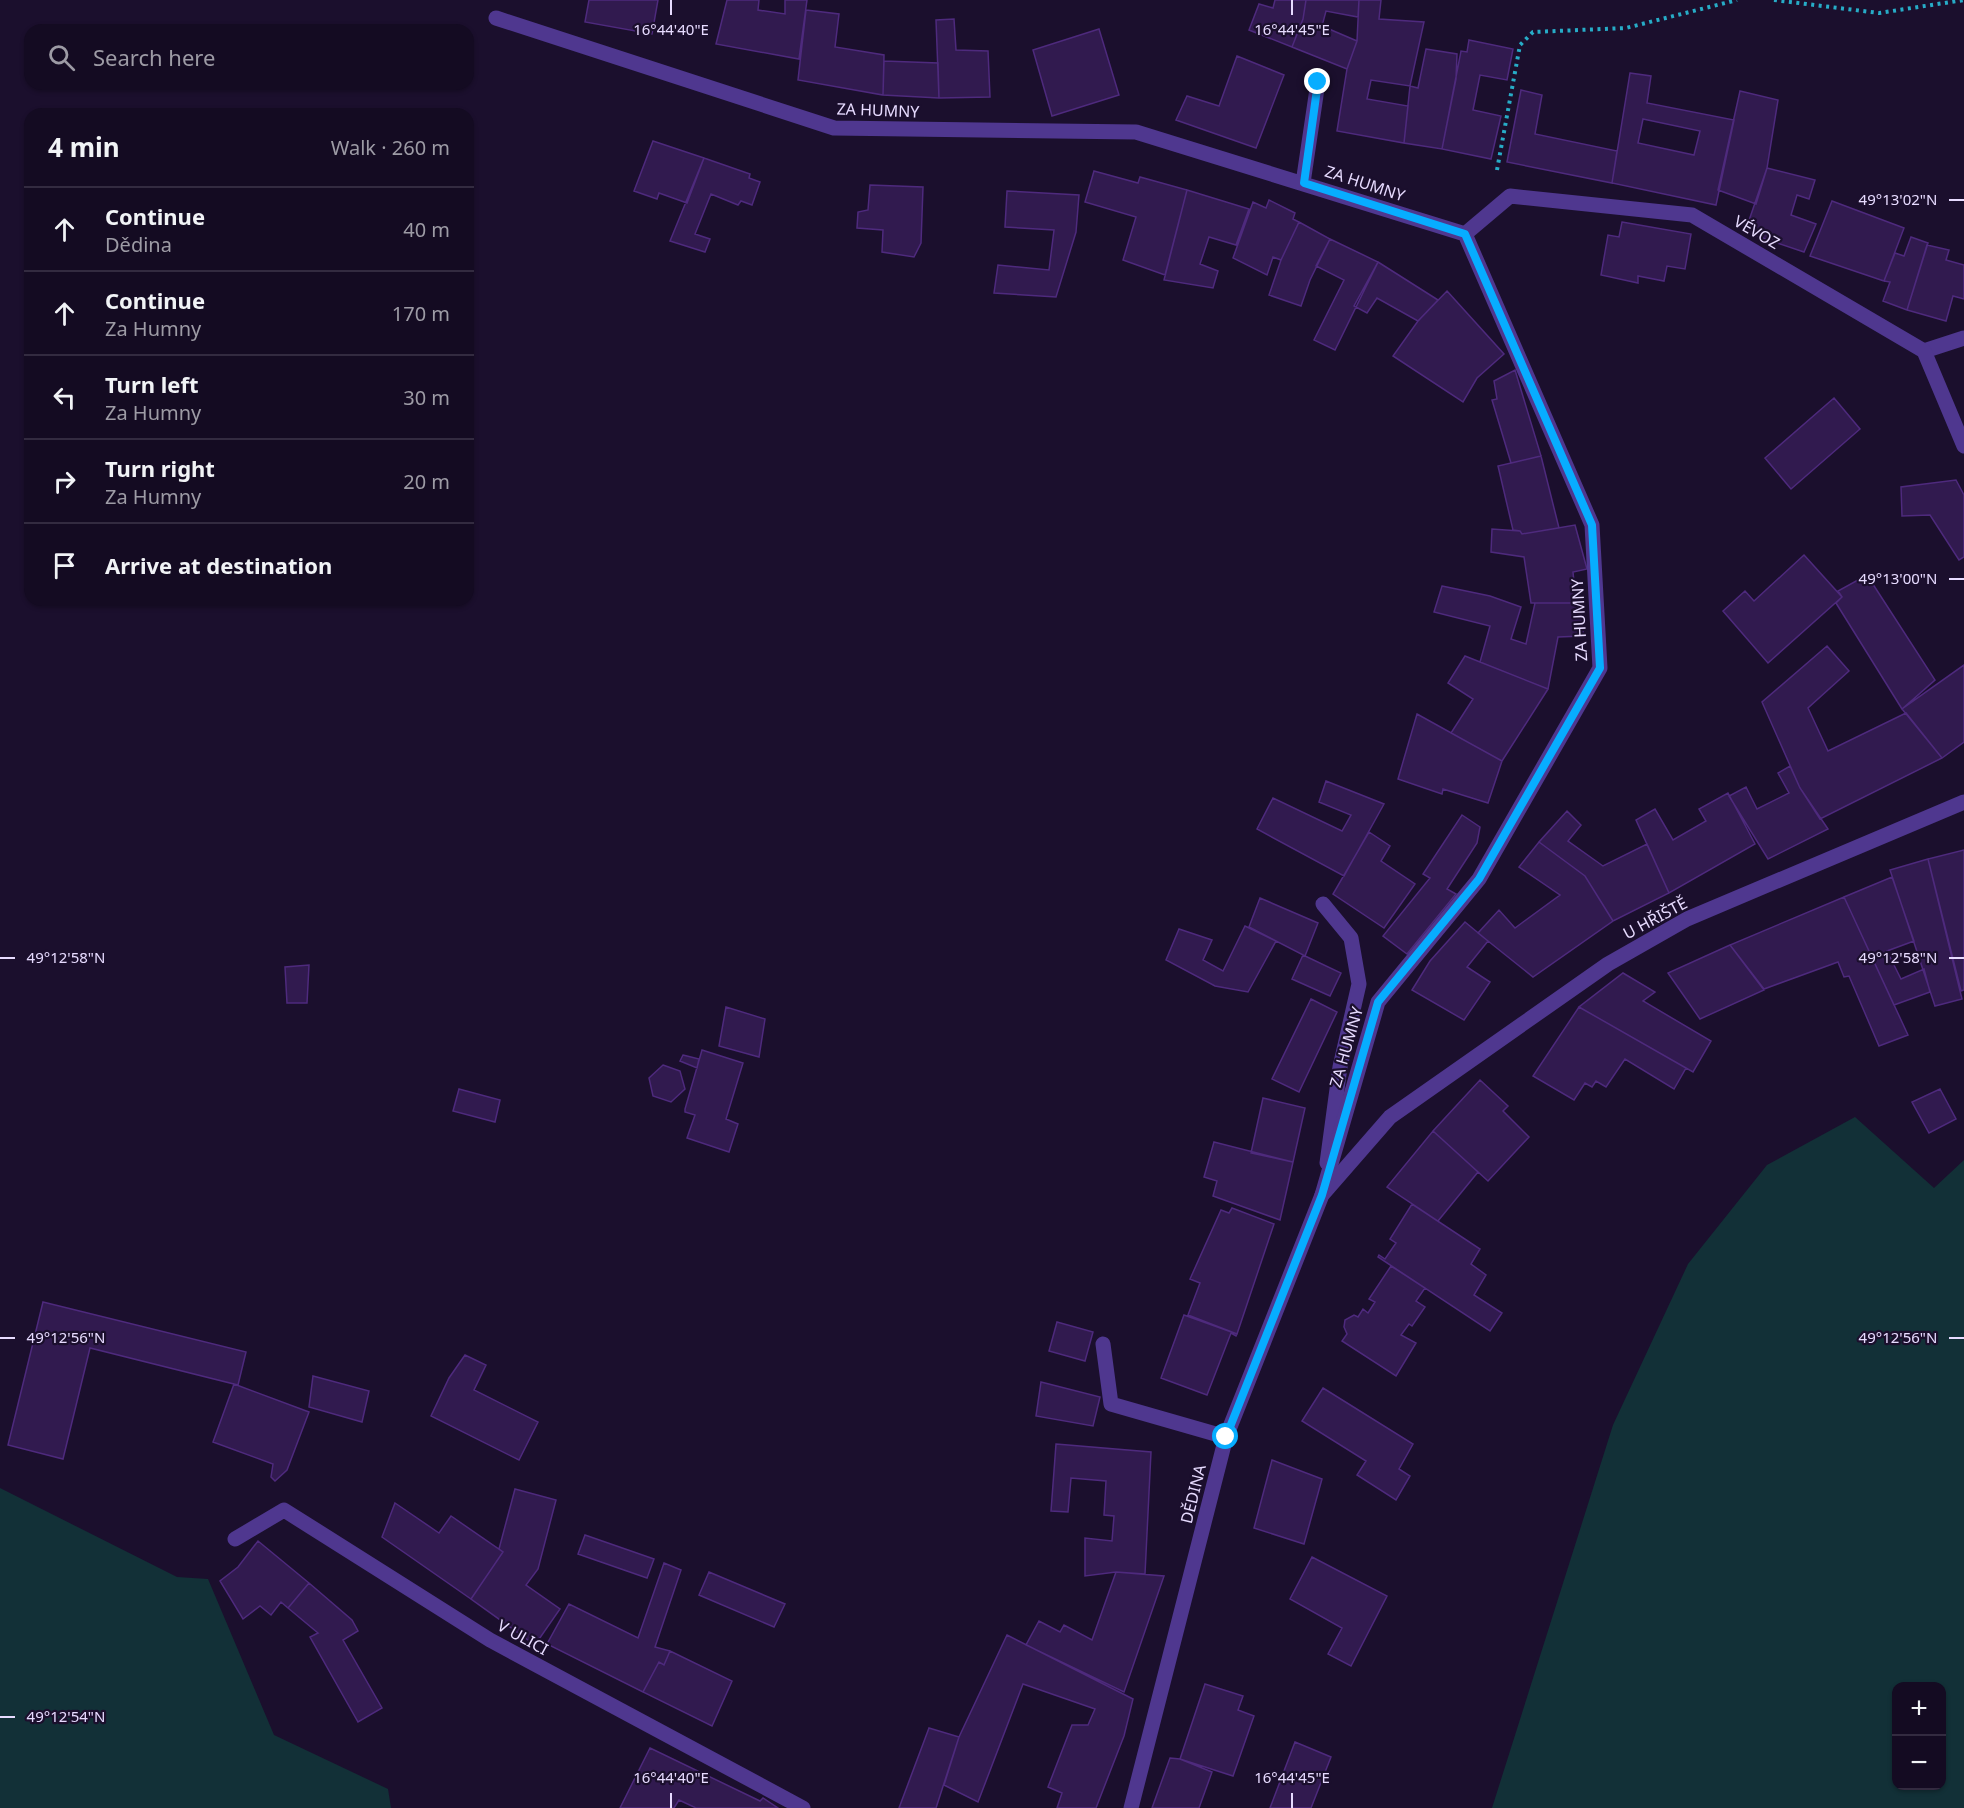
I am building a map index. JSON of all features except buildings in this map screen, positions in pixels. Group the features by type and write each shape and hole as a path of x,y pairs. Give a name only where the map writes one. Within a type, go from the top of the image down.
{"street":[{"name":"ZA HUMNY","path":"496,18 834,128 1136,132 1465,234 1592,525 1600,668 1479,879 1378,1002 1322,1195"},
{"name":"ZA HUMNY","path":"1304,183 1318,82"},
{"path":"1465,234 1510,196"},
{"name":"VÉVOZ","path":"1510,196 1692,215 1924,351"},
{"path":"1964,338 1924,351 1964,446"},
{"name":"U HŘIŠTĚ","path":"1390,1117 1608,964 1687,919 1964,802"},
{"path":"1322,1195 1340,1067 1359,984 1351,938 1323,904"},
{"name":"DĚDINA","path":"1131,1808 1226,1437 1322,1195 1390,1117"},
{"path":"1103,1344 1111,1404 1226,1437"},
{"name":"V ULICI","path":"235,1539 284,1510 490,1640 803,1808"}],"path":[{"path":"1510,196 1496,176 1520,45 1533,32 1626,28 1737,0"},
{"path":"1774,0 1879,13 1964,0"}],"green space":[{"path":"1855,1117 1934,1188 1964,1160 1964,1808 1492,1808 1613,1425 1688,1264 1767,1165"},
{"path":"0,1488 177,1577 208,1579 274,1735 388,1789 391,1808 0,1808"}],"route":[{"path":"1226,1437 1322,1195 1378,1002 1479,879 1600,668 1592,525 1465,234 1304,183 1318,82"}]}
